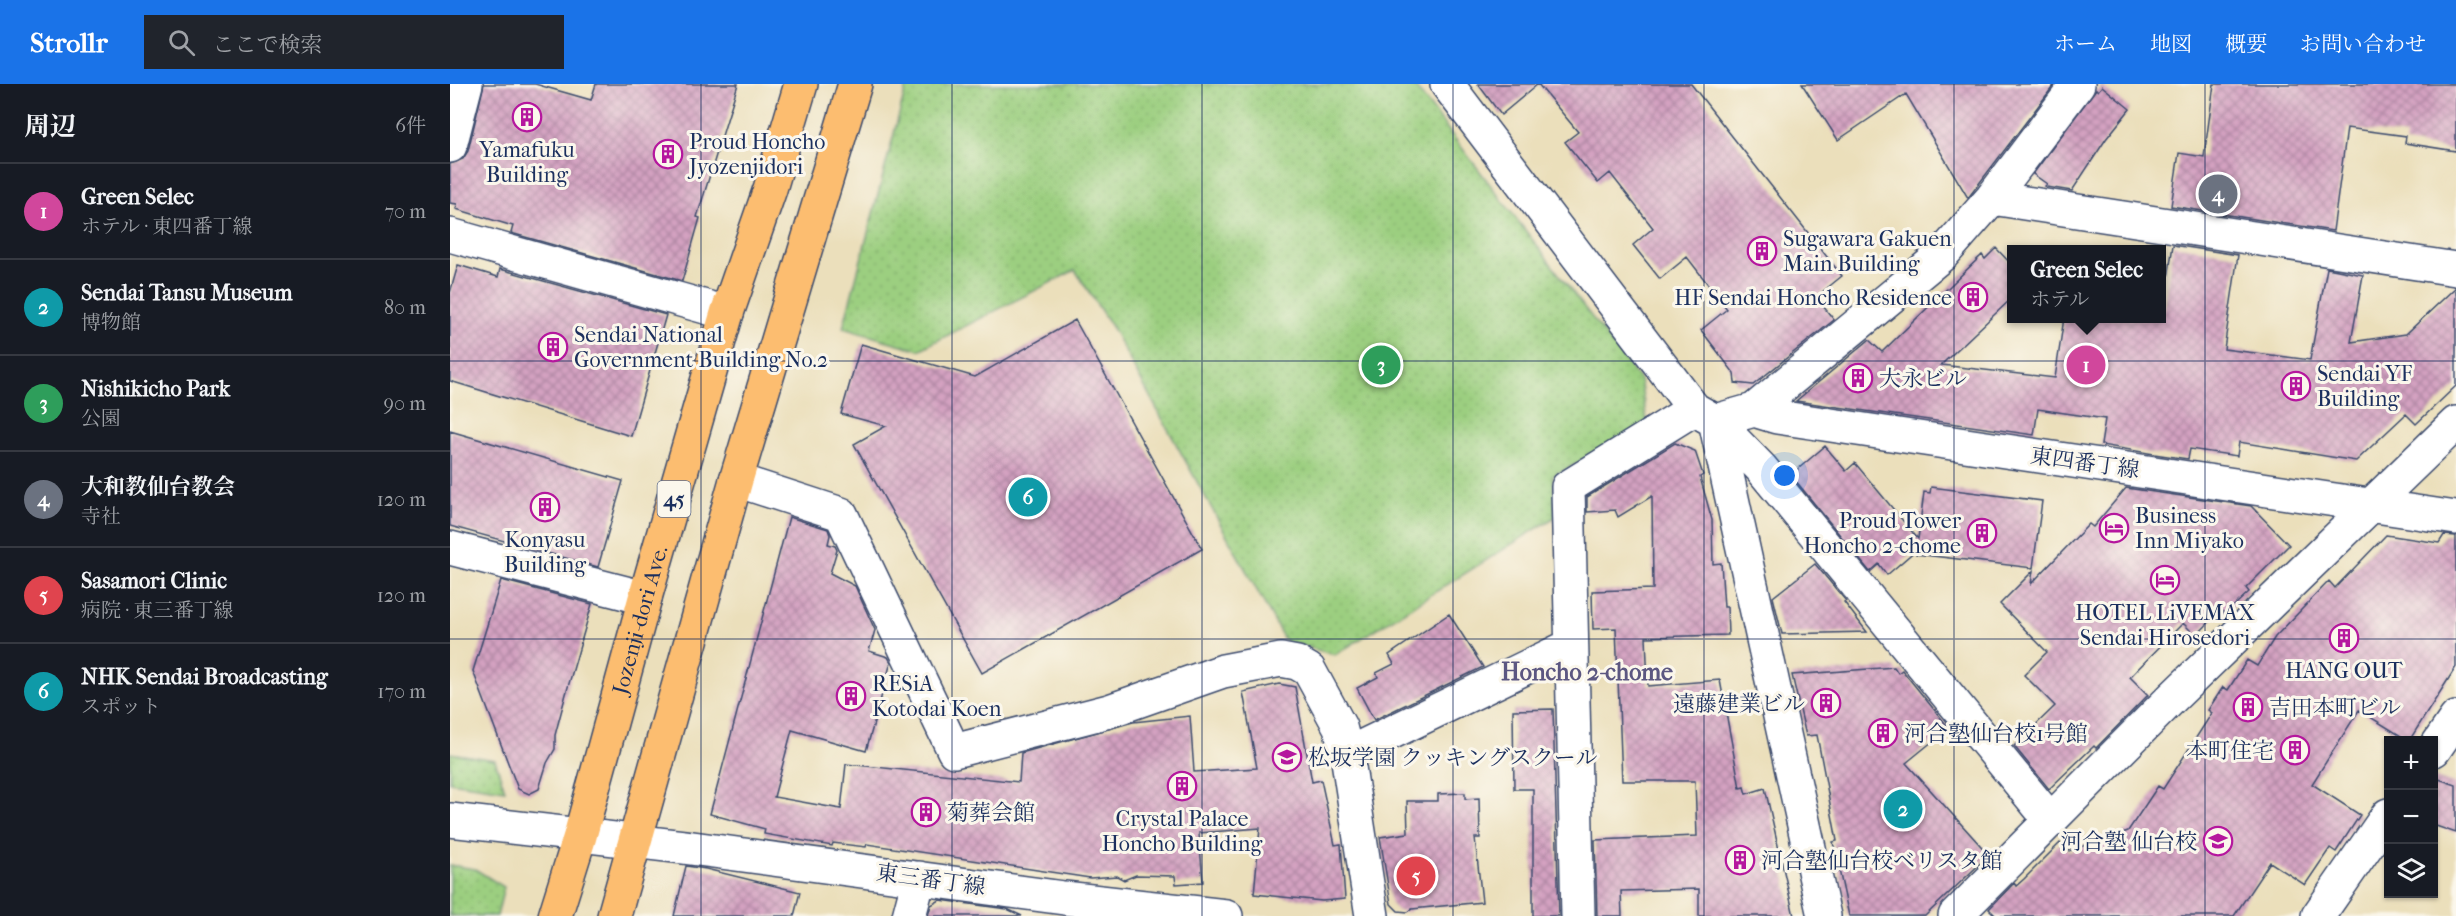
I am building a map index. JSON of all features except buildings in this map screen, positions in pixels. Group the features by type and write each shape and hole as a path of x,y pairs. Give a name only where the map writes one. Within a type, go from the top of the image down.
{"highway":[{"name":"Jozenji-dori Ave.","path":"555,916 580,836 645,598 727,313 771,189 801,84"},
{"path":"614,916 736,480 855,84"}],"street":[{"path":"450,146 466,84"},
{"path":"1447,84 1705,415 1761,468 2050,821"},
{"path":"1578,916 1568,487 1705,415 1754,410 1943,254 1992,198 2078,84"},
{"path":"1992,198 2456,269"},
{"path":"450,235 727,313"},
{"name":"東四番丁線","path":"1754,410 1777,417 2456,518"},
{"path":"1705,415 1824,916"},
{"path":"1955,916 2172,698 2456,423"},
{"path":"736,480 842,514 954,751 1109,711 1223,670 1281,660 1297,663 1309,670 1340,727 1347,754 1372,916"},
{"path":"450,548 645,598"},
{"path":"1347,754 1570,646"},
{"path":"2438,743 2456,718"},
{"name":"東三番丁線","path":"450,820 1064,898 1226,916"},
{"path":"2318,916 2384,821"},
{"path":"909,916 919,878"}],"green space":[{"path":"907,84 1413,84 1640,380 1648,426 1553,476 1555,517 1335,655 1285,641 1112,328 1075,270 919,350 843,328"},
{"path":"450,753 495,760 505,790 450,782"},
{"path":"450,865 475,869 504,887 497,916 450,916"}],"place":[{"name":"Yamafuku Building","path":"527,117"},
{"name":"Proud Honcho Jyozenjidori","path":"668,154"},
{"name":"大和教仙台教会","path":"2218,194"},
{"name":"Sugawara Gakuen Main Building","path":"1762,251"},
{"name":"HF Sendai Honcho Residence","path":"1973,297"},
{"name":"Sendai National Government Building No.2","path":"553,347"},
{"name":"Nishikicho Park","path":"1381,365"},
{"name":"Green Selec","path":"2086,365"},
{"name":"大永ビル","path":"1858,378"},
{"name":"Sendai YF Building","path":"2296,386"},
{"name":"NHK Sendai Broadcasting","path":"1028,497"},
{"name":"Konyasu Building","path":"545,507"},
{"name":"Business Inn Miyako","path":"2114,528"},
{"name":"Proud Tower Honcho 2-chome","path":"1982,533"},
{"name":"HOTEL LiVEMAX Sendai Hirosedori","path":"2165,580"},
{"name":"HANG OUT","path":"2344,638"},
{"name":"RESiA Kotodai Koen","path":"851,696"},
{"name":"遠藤建業ビル","path":"1826,703"},
{"name":"吉田本町ビル","path":"2248,707"},
{"name":"河合塾仙台校1号館","path":"1883,733"},
{"name":"本町住宅","path":"2295,750"},
{"name":"松坂学園 クッキングスクール","path":"1287,757"},
{"name":"Crystal Palace Honcho Building","path":"1182,786"},
{"name":"Sendai Tansu Museum","path":"1903,809"},
{"name":"菊葬会館","path":"926,812"},
{"name":"河合塾 仙台校","path":"2218,841"},
{"name":"河合塾仙台校ベリスタ館","path":"1740,860"},
{"name":"Sasamori Clinic","path":"1416,876"}],"district":[{"name":"Honcho 2-chome","path":"1587,672"}]}
